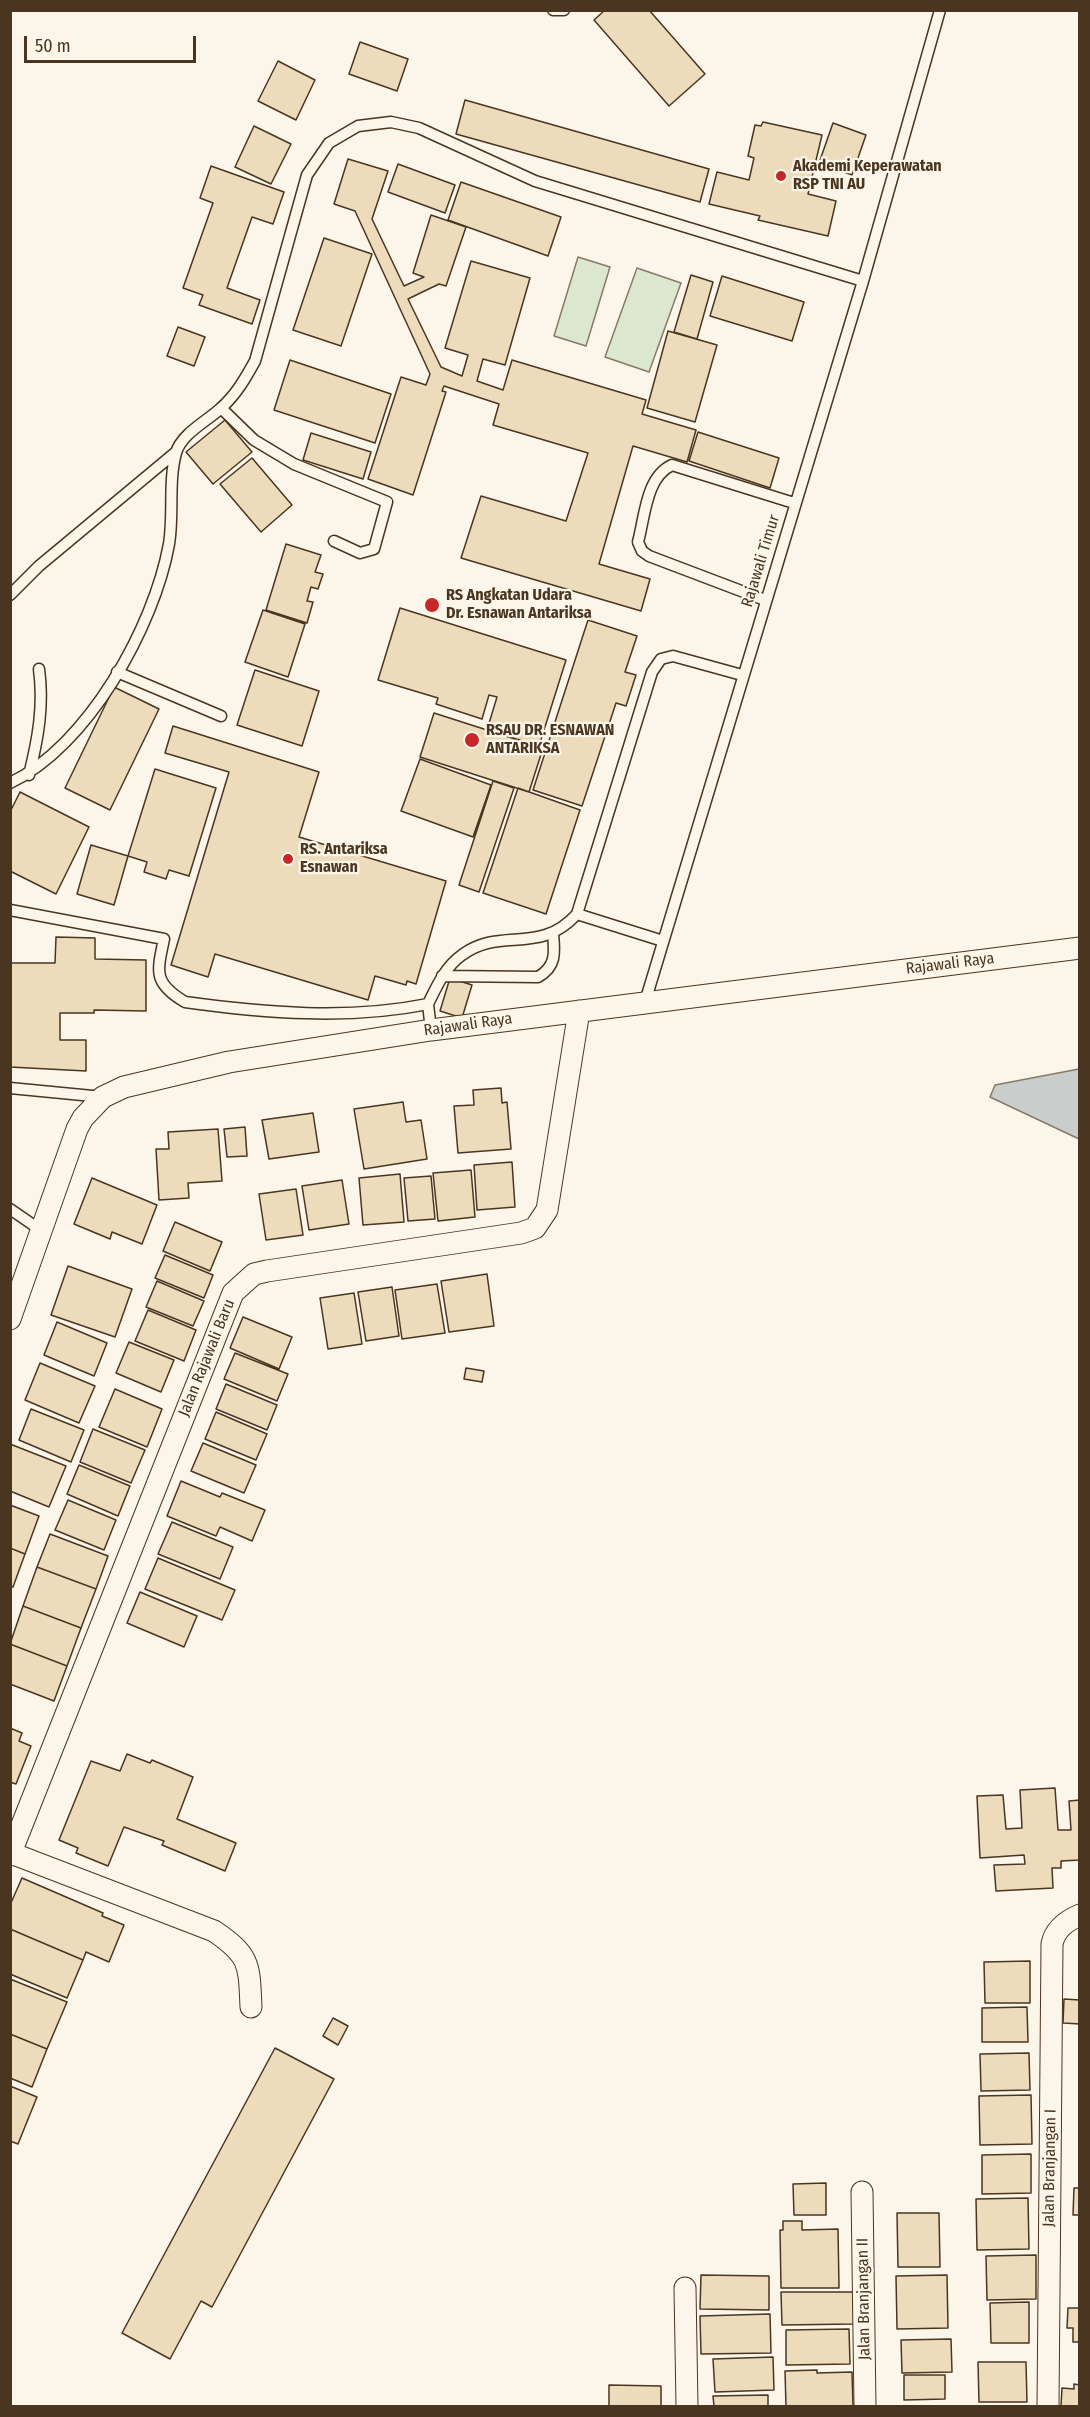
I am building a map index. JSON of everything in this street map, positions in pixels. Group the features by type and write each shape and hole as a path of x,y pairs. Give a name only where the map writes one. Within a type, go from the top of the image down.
{"street":[{"name":"Rajawali Raya","path":"10,1319 77,1129 83,1118 103,1097 143,1081 229,1062 431,1030 1080,948"},
{"name":"Jalan Rajawali Baru","path":"11,1854 232,1293 254,1274 267,1271 521,1233 535,1228 547,1210 579,1011"},
{"path":"11,1854 214,1931 240,1951 246,1961 251,2007"},
{"name":"Jalan Branjangan I","path":"1048,2406 1052,1944 1057,1930 1080,1915"},
{"name":"Jalan Branjangan II","path":"862,2192 865,2406"},
{"path":"685,2288 687,2406"}],"lane":[{"path":"553,10 564,10"},
{"name":"Rajawali Timur","path":"645,1002 863,281 940,10"},
{"path":"10,595 39,566 176,452 189,435 221,408 240,388 255,361 308,175 329,143 358,126 391,122 418,128 535,181 863,281"},
{"path":"221,408 254,440 294,464 387,501 374,549 360,553 334,541"},
{"path":"10,783 28,775 55,755 100,699 145,624 169,544 176,452"},
{"path":"765,600 649,556 642,551 639,542 653,482 661,470 672,465 794,503"},
{"path":"431,1030 428,1004 442,976 462,955 489,943 553,934 576,914 656,666 661,659 673,656 742,675"},
{"path":"28,775 39,735 42,695 39,669"},
{"path":"117,672 220,716"},
{"path":"10,910 164,939 158,968 160,982 170,993 185,1002 308,1013 379,1012 428,1004"},
{"path":"576,914 663,941"},
{"path":"442,976 538,977 548,972 554,962 553,934"},
{"path":"10,1088 103,1097"},
{"path":"10,1209 42,1231"}],"green space":[{"path":"578,257 610,267 586,346 554,336"},
{"path":"637,268 681,283 649,372 605,357"}],"shaded area":[{"path":"1079,1069 1079,1139 990,1097 995,1085"}],"building":[{"path":"605,10 649,10 705,74 669,106 594,20"},
{"path":"360,42 408,59 397,91 349,74"},
{"path":"278,61 315,80 296,120 258,101"},
{"path":"465,100 709,169 700,202 456,134"},
{"name":"Akademi Keperawatan RSP TNI AU","path":"763,122 822,135 808,194 836,201 828,236 758,220 760,216 709,204 717,172 749,180 754,158 748,156 755,125 761,126"},
{"path":"833,123 866,135 852,175 819,163"},
{"path":"254,126 291,144 271,184 235,167"},
{"path":"348,159 388,171 372,219 404,286 424,277 413,273 431,215 466,227 446,286 439,284 408,299 441,367 462,376 468,355 445,348 471,261 530,278 505,365 483,359 477,381 503,390 512,360 646,400 642,414 696,430 687,462 633,446 599,564 650,579 641,611 461,558 481,496 566,521 588,453 493,425 499,404 444,386 442,391 446,392 413,495 368,479 401,377 426,385 430,374 355,211 334,204"},
{"path":"398,164 455,185 445,213 388,192"},
{"path":"211,166 284,192 273,224 252,217 227,288 260,300 252,324 199,305 203,295 183,288 213,203 200,198"},
{"path":"461,182 561,217 548,256 448,220"},
{"path":"324,238 372,254 341,346 293,330"},
{"path":"691,275 713,282 697,339 674,332"},
{"path":"722,276 804,302 792,341 710,316"},
{"path":"178,327 205,337 194,366 167,356"},
{"path":"668,331 717,345 695,422 647,408"},
{"path":"290,360 391,394 375,443 274,410"},
{"path":"225,420 252,452 213,484 186,452"},
{"path":"698,432 779,458 770,488 689,461"},
{"path":"311,433 371,452 363,479 303,460"},
{"path":"252,458 292,505 261,532 220,484"},
{"path":"286,544 321,555 315,572 323,574 318,589 311,587 307,601 313,602 307,623 266,610"},
{"path":"400,608 566,660 539,746 487,730 497,697 489,695 482,719 436,704 438,698 378,680"},
{"path":"263,610 305,624 288,677 245,662"},
{"path":"588,620 637,636 625,672 636,675 626,706 616,703 582,806 533,790"},
{"path":"255,670 319,691 302,746 237,725"},
{"path":"114,687 159,709 110,810 65,788"},
{"path":"434,713 543,748 529,792 420,757"},
{"name":"RS. Antariksa Esnawan","path":"173,726 319,772 299,837 446,881 416,984 407,981 406,985 375,976 368,1000 215,954 208,977 171,965 229,772 165,753"},
{"path":"420,759 491,785 473,837 401,811"},
{"path":"155,769 216,788 189,876 169,870 166,879 144,872 147,862 128,856"},
{"path":"493,781 514,788 479,892 459,885"},
{"path":"518,788 580,810 546,914 483,893"},
{"path":"20,792 89,827 56,894 10,871 10,812"},
{"path":"91,845 128,856 114,905 77,894"},
{"path":"56,937 95,938 95,959 146,960 146,1011 94,1010 94,1013 60,1013 60,1040 86,1040 86,1071 10,1067 10,963 55,963"},
{"path":"450,978 472,985 462,1018 440,1011"},
{"path":"501,1088 502,1103 507,1102 511,1149 458,1153 454,1106 474,1105 473,1090"},
{"path":"403,1102 406,1122 421,1120 427,1159 364,1169 354,1109"},
{"path":"313,1113 319,1152 269,1159 262,1120"},
{"path":"245,1127 247,1156 227,1157 224,1129"},
{"path":"218,1129 222,1181 188,1183 189,1198 159,1200 156,1149 169,1149 168,1132"},
{"path":"512,1162 515,1207 477,1210 474,1165"},
{"path":"471,1170 475,1217 438,1221 433,1173"},
{"path":"400,1174 404,1222 363,1225 359,1178"},
{"path":"431,1176 435,1219 408,1221 404,1178"},
{"path":"92,1178 157,1205 142,1244 112,1232 110,1239 74,1224"},
{"path":"342,1180 349,1224 309,1230 302,1186"},
{"path":"296,1189 303,1235 266,1240 259,1194"},
{"path":"175,1222 222,1242 210,1271 163,1251"},
{"path":"165,1255 213,1275 204,1298 155,1278"},
{"path":"68,1266 132,1289 115,1337 51,1315"},
{"path":"487,1274 494,1326 449,1332 441,1281"},
{"path":"157,1281 204,1301 193,1326 146,1307"},
{"path":"437,1284 445,1333 402,1339 395,1290"},
{"path":"392,1287 399,1336 366,1341 358,1292"},
{"path":"354,1293 362,1344 328,1349 320,1298"},
{"path":"148,1310 196,1330 184,1361 135,1341"},
{"path":"243,1317 292,1337 279,1369 230,1348"},
{"path":"57,1322 107,1343 94,1376 44,1355"},
{"path":"129,1342 174,1360 161,1392 116,1373"},
{"path":"235,1353 288,1374 277,1401 224,1379"},
{"path":"40,1363 95,1386 79,1423 25,1400"},
{"path":"466,1368 484,1371 482,1382 464,1379"},
{"path":"226,1384 277,1405 267,1430 216,1409"},
{"path":"115,1389 162,1409 147,1447 99,1427"},
{"path":"31,1409 84,1430 71,1462 19,1440"},
{"path":"216,1412 267,1434 256,1460 205,1439"},
{"path":"93,1429 145,1450 131,1483 80,1462"},
{"path":"203,1443 256,1465 244,1493 191,1471"},
{"path":"10,1444 66,1466 49,1507 10,1491"},
{"path":"79,1465 130,1486 118,1516 67,1494"},
{"path":"181,1481 220,1497 222,1493 265,1510 252,1541 220,1527 216,1536 167,1516"},
{"path":"68,1500 116,1520 104,1550 55,1530"},
{"path":"10,1505 39,1516 25,1554 10,1548"},
{"path":"172,1522 233,1547 220,1579 158,1554"},
{"path":"50,1534 108,1556 96,1589 37,1567"},
{"path":"10,1548 25,1554 13,1587 10,1586"},
{"path":"158,1558 235,1590 222,1620 145,1589"},
{"path":"37,1567 96,1589 81,1628 23,1606"},
{"path":"140,1592 197,1616 184,1647 127,1623"},
{"path":"23,1606 81,1628 67,1666 10,1644"},
{"path":"10,1644 67,1666 54,1701 10,1684"},
{"path":"10,1728 22,1733 19,1741 31,1746 16,1784 10,1782"},
{"path":"127,1754 150,1763 152,1760 193,1777 177,1819 236,1843 225,1871 162,1845 164,1841 124,1827 108,1866 76,1853 78,1848 59,1840 91,1761 120,1771"},
{"path":"1055,1788 1058,1830 1071,1830 1069,1801 1080,1800 1080,1860 1061,1861 1061,1868 1052,1868 1053,1888 996,1891 994,1865 1025,1864 1024,1855 980,1858 977,1796 1003,1795 1006,1829 1022,1828 1020,1790"},
{"path":"22,1878 103,1913 102,1916 124,1925 109,1962 86,1952 83,1960 10,1929 10,1905"},
{"path":"10,1929 83,1960 67,1998 10,1974"},
{"path":"1030,1961 1030,2003 985,2003 984,1962"},
{"path":"10,1979 67,2002 47,2049 10,2034"},
{"path":"1064,1999 1080,2000 1080,2024 1063,2023"},
{"path":"1027,2007 1028,2042 982,2042 982,2008"},
{"path":"333,2018 348,2026 338,2045 323,2036"},
{"path":"10,2034 47,2049 32,2087 10,2078"},
{"path":"275,2048 334,2079 212,2307 201,2301 170,2359 122,2333"},
{"path":"1029,2053 1030,2090 981,2091 980,2054"},
{"path":"10,2086 37,2097 18,2144 10,2141"},
{"path":"1031,2095 1032,2144 980,2145 979,2096"},
{"path":"1031,2154 1031,2193 982,2194 982,2155"},
{"path":"826,2183 826,2215 794,2215 793,2184"},
{"path":"1074,2188 1080,2188 1080,2215 1073,2215"},
{"path":"1028,2198 1029,2249 977,2250 976,2199"},
{"path":"897,2213 939,2213 940,2267 898,2267"},
{"path":"783,2221 802,2221 802,2230 838,2229 839,2288 781,2288 780,2230 783,2230"},
{"path":"1036,2255 1036,2299 987,2300 986,2256"},
{"path":"701,2275 769,2276 769,2310 700,2309"},
{"path":"947,2275 948,2328 897,2329 896,2276"},
{"path":"781,2292 853,2292 854,2324 782,2325"},
{"path":"1029,2302 1029,2343 991,2343 990,2303"},
{"path":"1068,2308 1080,2308 1080,2342 1073,2342 1073,2328 1067,2328"},
{"path":"770,2314 771,2353 701,2354 700,2316"},
{"path":"849,2329 850,2364 786,2365 786,2330"},
{"path":"951,2339 952,2372 902,2373 901,2340"},
{"path":"773,2357 774,2390 715,2392 713,2359"},
{"path":"978,2362 1026,2362 1027,2402 979,2402"},
{"path":"817,2370 817,2373 852,2372 853,2406 786,2406 785,2371"},
{"path":"904,2375 945,2375 945,2399 904,2400"},
{"path":"1074,2384 1080,2385 1080,2406 1061,2406 1062,2388 1074,2389"},
{"path":"609,2385 661,2386 661,2406 609,2406"},
{"path":"768,2395 768,2406 714,2406 713,2396"}],"place":[{"name":"Akademi Keperawatan RSP TNI AU","path":"781,176"},
{"name":"RS Angkatan Udara Dr. Esnawan Antariksa","path":"432,605"},
{"name":"RSAU DR. ESNAWAN ANTARIKSA","path":"472,740"},
{"name":"RS. Antariksa Esnawan","path":"288,859"}]}
